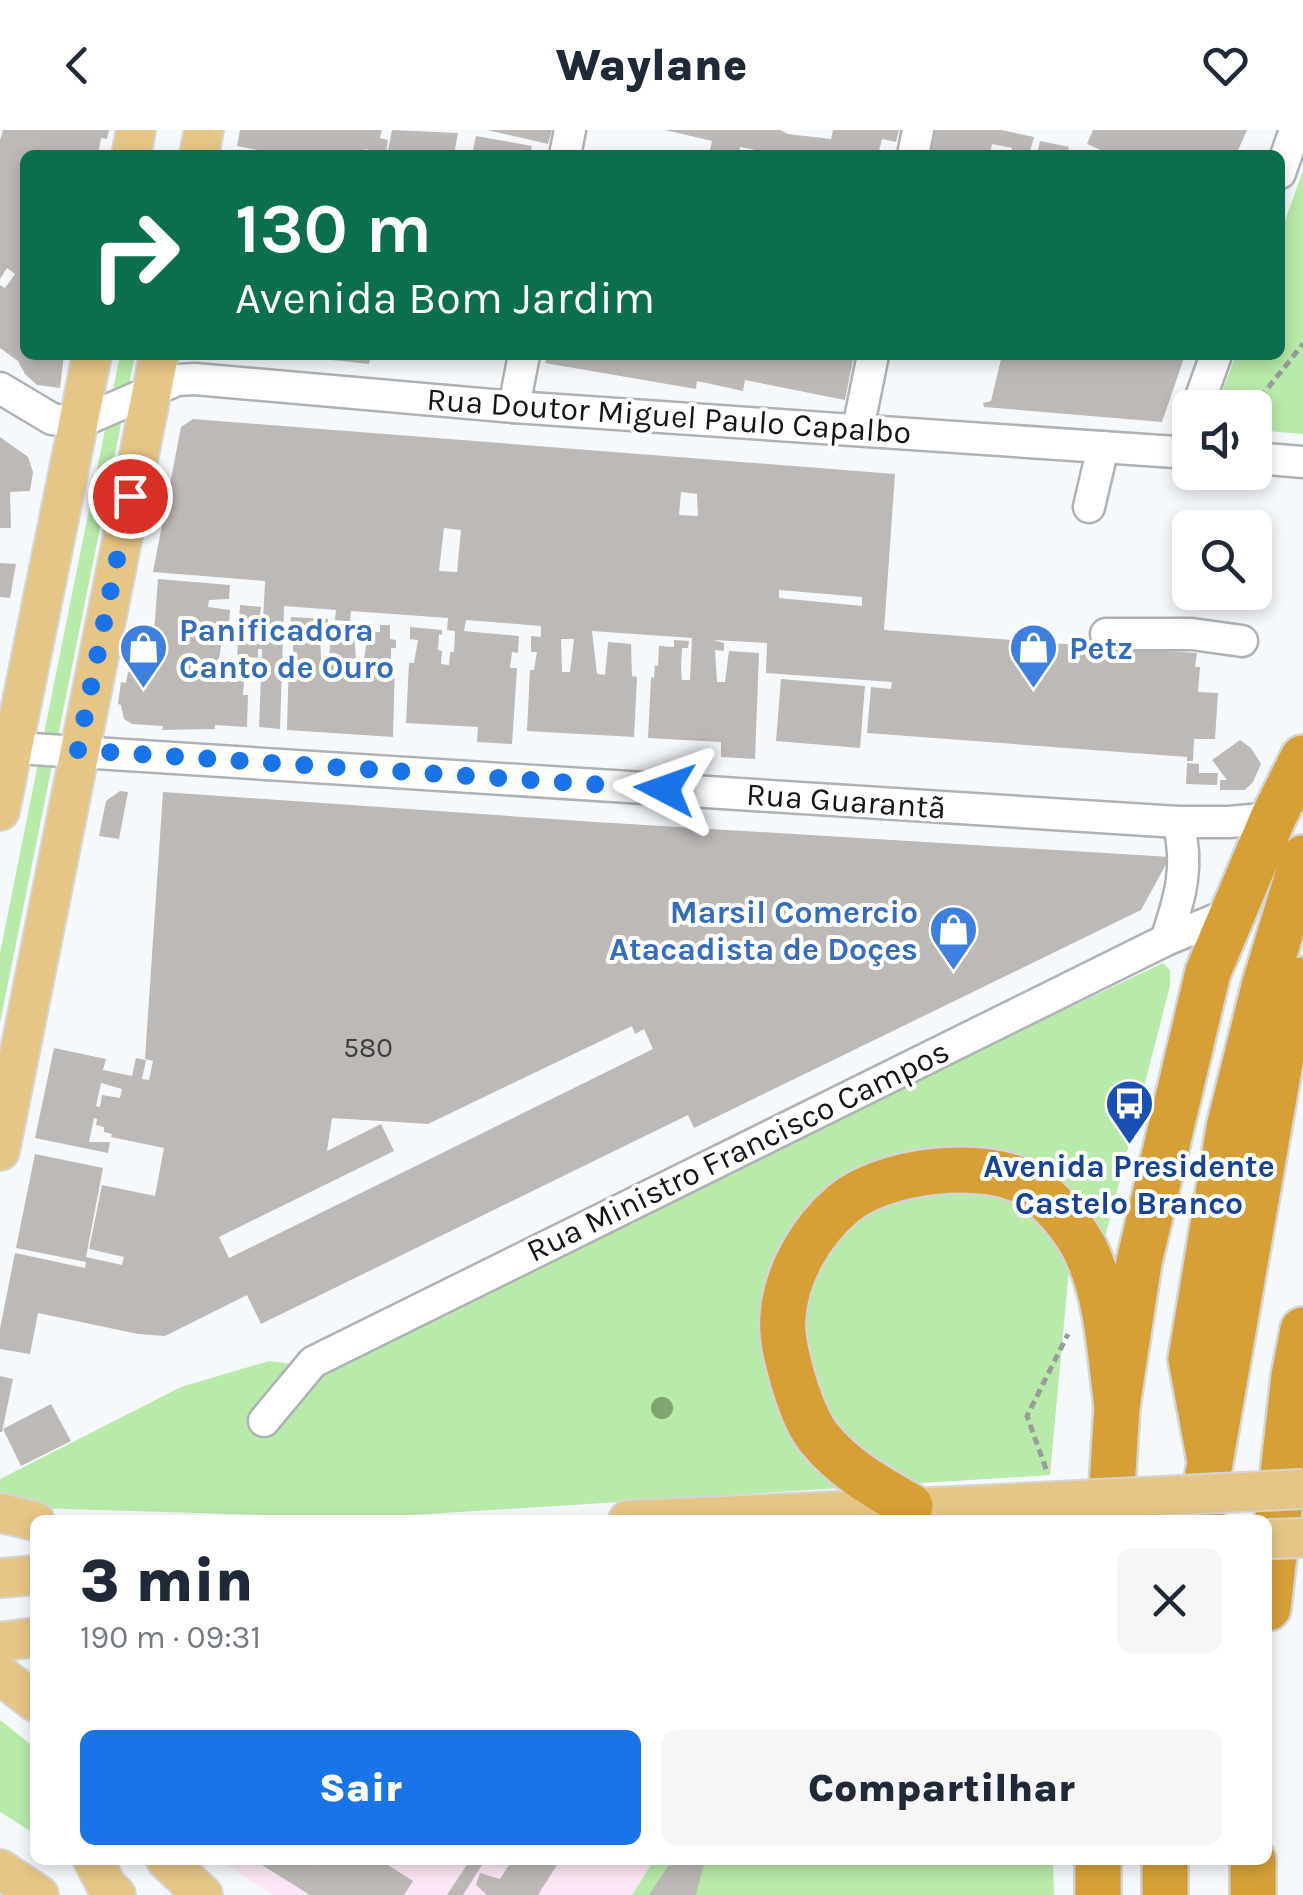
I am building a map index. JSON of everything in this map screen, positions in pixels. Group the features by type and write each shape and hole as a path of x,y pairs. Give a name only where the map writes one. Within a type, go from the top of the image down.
{"highway":[{"path":"1110,1515 1117,1406 1139,1262 1208,972 1273,818 1303,758"},
{"path":"1209,1456 1192,1359 1194,1340 1229,1128 1264,988 1303,858"},
{"path":"1201,1515 1283,1045 1303,980"},
{"path":"910,1506 856,1475 818,1438 800,1406 786,1354 783,1316 792,1278 810,1239 844,1202 880,1184 916,1174 973,1170 1029,1185 1054,1206 1085,1250 1102,1302 1117,1406"},
{"path":"1272,1572 1294,1376 1303,1330"},
{"path":"1098,1865 1098,1895"},
{"path":"1165,1865 1165,1895"},
{"path":"1253,1865 1253,1895"}],"main road":[{"path":"0,811 6,748 91,360"},
{"path":"0,1151 158,360"},
{"path":"729,1515 1303,1489"},
{"path":"0,1513 30,1520"},
{"path":"1272,1539 1303,1538"},
{"path":"0,1578 30,1575"},
{"path":"0,1642 30,1638"},
{"path":"0,1675 30,1698"},
{"path":"96,1865 116,1895"},
{"path":"171,1865 203,1895"}],"street":[{"path":"1285,159 1295,130"},
{"path":"514,406 523,360"},
{"path":"858,429 872,360"},
{"path":"1204,390 1214,360"},
{"name":"Rua Doutor Miguel Paulo Capalbo","path":"78,423 178,380 195,379 514,406 1103,447 1172,445"},
{"path":"0,388 52,420 78,423"},
{"path":"1090,506 1103,447"},
{"path":"1272,459 1303,462"},
{"path":"1106,634 1192,634 1242,641"},
{"name":"Rua Guarantã","path":"6,748 1178,822 1273,818"},
{"path":"1166,940 1184,875 1184,843 1178,822"},
{"name":"Rua Ministro Francisco Campos","path":"264,1421 313,1362 1166,940 1234,912"}],"path":[{"path":"1267,390 1302,348"},
{"path":"1027,1416 1068,1334"}],"shaded area":[{"path":"227,1865 651,1865 632,1895 273,1895"}],"green space":[{"path":"1303,171 1303,434 1272,431 1272,390 1223,390 1234,360 1285,360 1285,220"},
{"path":"119,360 134,360 0,1023 0,953"},
{"path":"1163,963 1170,970 1170,986 1102,1249 1069,1269 1050,1475 411,1515 0,1507 0,1479 181,1387 269,1361 309,1366"},
{"path":"0,1720 30,1744 30,1831 0,1812"},
{"path":"651,1865 1053,1865 1054,1895 632,1895"}],"building":[{"path":"3,130 109,130 107,139 101,138 99,150 20,150 20,360 63,360 60,388 37,385 18,361 0,348 0,285 5,288 15,274 7,268 0,279"},
{"path":"240,130 382,130 380,138 388,140 387,150 258,150 237,146"},
{"path":"392,130 458,133 455,150 388,150"},
{"path":"487,130 552,130 548,144"},
{"path":"665,130 780,130 831,139 833,130 899,130 896,142 882,139 879,150 710,150 712,141"},
{"path":"935,130 1001,130 1034,137 1030,150 992,144 991,150 931,150"},
{"path":"1093,130 1247,130 1238,150 1101,150 1087,144"},
{"path":"476,136 532,146 531,150 473,150"},
{"path":"1040,141 1069,147 1068,150 1038,150"},
{"path":"332,360 370,360 369,364"},
{"path":"853,360 845,400 745,380 743,391 697,381 696,389 545,363"},
{"path":"1001,360 1183,360 1162,422 984,407 983,403 991,401"},
{"path":"193,419 895,474 884,630 1128,649 1164,644 1165,651 1197,653 1198,692 1218,693 1215,739 1194,739 1193,761 1187,761 1187,757 867,733 871,687 891,689 892,682 766,673 767,643 713,640 724,643 724,651 715,650 717,682 725,682 729,651 759,653 755,759 721,757 721,742 648,738 651,677 654,678 655,665 658,666 659,646 674,647 674,640 689,641 688,648 682,648 681,667 682,680 690,680 692,638 592,631 597,674 605,675 608,642 631,644 632,676 637,677 634,737 527,731 530,670 534,670 537,652 531,652 531,636 541,637 541,626 466,620 464,631 519,636 518,653 512,652 510,668 517,668 512,744 477,742 478,727 406,723 409,663 414,663 418,640 410,639 410,627 442,630 438,650 442,651 441,664 449,665 455,631 447,630 448,618 351,611 350,621 345,621 335,620 336,610 284,606 280,729 259,727 262,649 258,649 258,658 237,661 240,605 261,607 259,622 263,622 265,581 153,572 181,427","holes":["681,492 697,494 698,516 679,515","444,528 461,530 457,572 439,571","779,590 862,597 862,606 779,598","561,639 574,639 570,672 562,672"]},
{"path":"0,437 28,457 33,472 30,491 10,492 11,528 0,528"},
{"path":"0,563 16,564 10,598 0,597"},
{"path":"158,579 230,585 229,599 209,600 208,607 230,610 229,624 222,623 222,638 209,637 208,645 221,645 219,660 235,661 234,674 207,674 207,678 244,681 243,695 248,695 247,727 215,725 215,729 162,730 163,726 132,724 124,719 118,704 121,682 126,683 128,672 151,673"},
{"path":"291,617 328,619 327,636 320,636 321,658 329,658 331,633 354,634 356,659 364,660 368,632 380,632 380,625 390,625 390,639 396,640 396,648 391,648 391,662 395,662 393,737 287,730 289,657 293,657 298,635 290,634"},
{"path":"781,679 865,686 860,748 776,741"},
{"path":"1240,740 1251,748 1261,764 1245,790 1220,790 1220,780 1227,780 1212,760"},
{"path":"1187,763 1199,764 1199,773 1218,773 1217,785 1186,784"},
{"path":"120,791 128,792 119,839 99,836 106,801"},
{"path":"163,792 1170,857 1141,910 694,1128 688,1115 261,1324 247,1295 165,1336 38,1313 30,1354 0,1349 0,1329 15,1253 85,1268 86,1262 16,1248 35,1154 103,1168 86,1257 122,1265 124,1257 89,1249 102,1185 155,1196 164,1148 111,1137 104,1127 96,1125 94,1118 89,1142 110,1142 108,1153 35,1138 54,1048 106,1059 103,1070 132,1076 136,1058 146,1060 142,1079 149,1080 153,1061 145,1059","holes":["632,1026 635,1034 644,1029 653,1049 229,1258 219,1237 394,1151 381,1124 327,1151 332,1118 428,1124","101,1083 122,1089 120,1098 102,1095 100,1107 96,1106"]},
{"path":"0,1376 13,1379 2,1432 0,1432"},
{"path":"51,1404 71,1441 21,1466 3,1429"},
{"path":"262,1865 388,1865 413,1881 404,1895 310,1895"},
{"path":"467,1865 482,1865 463,1895 447,1895"},
{"path":"509,1865 557,1865 538,1895 487,1895 476,1885 480,1873 500,1879"},
{"path":"669,1865 704,1865 696,1895 649,1895"}],"place":[{"name":"Panificadora Canto de Ouro","path":"144,690"},
{"name":"Petz","path":"1034,690"},
{"name":"Marsil Comercio Atacadista de Doçes","path":"953,972"},
{"name":"Avenida Presidente Castelo Branco","path":"1129,1146"}],"route":[{"path":"130,496 78,750 665,789"}]}
